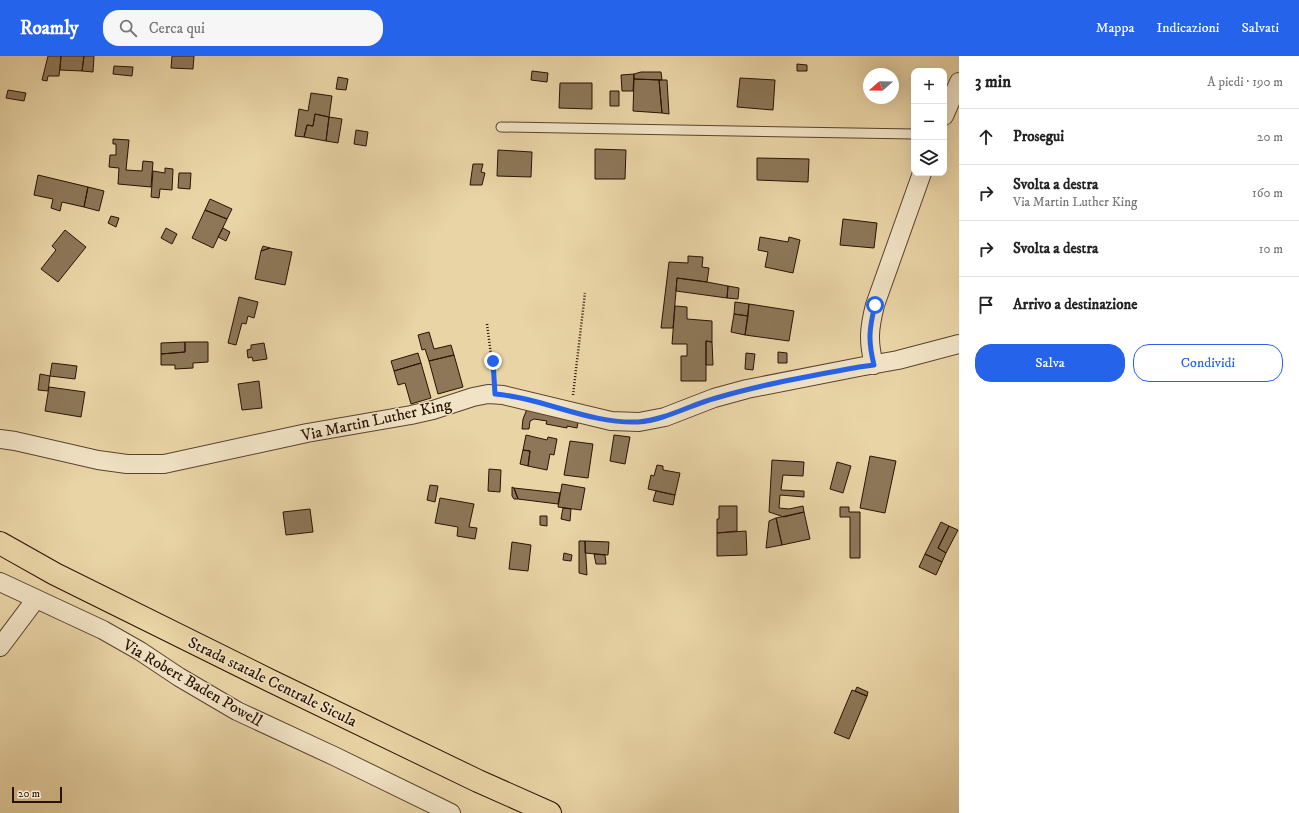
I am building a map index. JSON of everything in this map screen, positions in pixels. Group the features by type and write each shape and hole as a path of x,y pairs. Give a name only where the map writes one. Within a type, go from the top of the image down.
{"main road":[{"name":"Strada statale Centrale Sicula","path":"0,542 55,574 271,681 478,781 550,813"}],"street":[{"path":"947,109 959,82"},
{"path":"874,365 870,349 870,325 875,305 921,176"},
{"name":"Via Martin Luther King","path":"0,440 15,441 98,460 120,463 164,464 307,433 433,410 473,397 488,394 510,397 611,421 639,422 665,417 714,398 748,389 898,360 959,344"},
{"name":"Via Robert Baden Powell","path":"0,582 109,633 140,650 179,677 237,711 334,756 449,813"},
{"path":"0,647 36,599"}],"lane":[{"path":"501,127 911,134"}],"path":[{"path":"570,411 585,293"},
{"path":"487,324 493,361 495,394"}],"building":[{"path":"48,56 61,56 59,76 48,76 47,81 42,80"},
{"path":"61,56 84,56 82,71 60,70"},
{"path":"84,56 94,56 93,72 82,71"},
{"path":"172,56 194,56 193,69 171,68"},
{"path":"797,64 807,65 807,71 797,71"},
{"path":"114,66 133,67 132,76 113,74"},
{"path":"532,71 548,73 547,82 531,80"},
{"path":"641,72 661,72 662,80 634,79 634,74"},
{"path":"634,74 633,91 622,91 621,75"},
{"path":"338,77 348,79 346,90 336,89"},
{"path":"740,78 775,80 773,110 737,107"},
{"path":"634,79 659,80 662,113 633,111"},
{"path":"659,80 667,80 669,114 662,113"},
{"path":"560,83 592,83 592,109 559,108"},
{"path":"8,90 26,93 24,101 6,98"},
{"path":"610,91 619,91 619,106 610,106"},
{"path":"311,93 332,96 329,117 315,114 313,126 307,125 304,137 295,136 299,109 308,111"},
{"path":"315,114 329,117 326,141 304,137 307,125 313,126"},
{"path":"329,117 342,119 338,143 326,141"},
{"path":"356,130 368,132 366,146 354,144"},
{"path":"113,139 129,140 126,170 142,171 143,161 153,162 151,187 118,184 119,168 109,167 110,155 116,155 116,144 113,144"},
{"path":"595,149 626,150 625,179 595,179"},
{"path":"498,150 532,152 531,177 497,176"},
{"path":"757,158 809,159 808,182 757,180"},
{"path":"473,164 483,164 481,172 485,173 482,185 470,185"},
{"path":"165,168 173,169 172,190 160,189 159,198 151,197 153,171 165,173"},
{"path":"179,173 191,173 190,189 178,188"},
{"path":"38,175 88,187 84,207 62,202 60,211 51,208 53,199 34,195"},
{"path":"88,187 104,191 99,211 84,207"},
{"path":"210,199 232,209 227,219 205,210"},
{"path":"205,210 227,219 213,248 192,238"},
{"path":"111,216 119,218 116,227 108,223"},
{"path":"843,219 877,223 874,248 840,245"},
{"path":"166,228 177,234 172,244 161,238"},
{"path":"223,228 230,232 226,241 218,237"},
{"path":"65,230 86,247 58,282 41,269 56,250 52,246"},
{"path":"760,237 788,242 789,237 800,240 793,273 765,267 768,252 758,250"},
{"path":"263,246 270,248 261,251"},
{"path":"270,248 292,252 285,285 255,279 261,251"},
{"path":"688,256 703,257 702,267 709,268 707,282 677,278 673,328 661,328 669,262 688,263"},
{"path":"677,278 728,286 727,298 676,291"},
{"path":"728,286 739,288 738,299 727,298"},
{"path":"239,297 258,302 254,318 248,316 246,324 242,323 236,345 228,343"},
{"path":"735,302 749,304 748,316 734,314"},
{"path":"749,304 794,311 789,341 745,335"},
{"path":"675,306 687,307 687,319 712,321 712,342 706,341 706,381 681,381 681,356 687,356 687,344 672,344"},
{"path":"734,314 748,316 745,335 731,332"},
{"path":"429,332 434,349 451,345 454,355 429,361 425,349 422,350 418,335"},
{"path":"706,341 712,342 713,365 706,365"},
{"path":"185,342 208,342 208,362 193,363 193,368 175,369 175,365 161,365 161,354 185,352"},
{"path":"185,342 185,352 161,354 161,343"},
{"path":"264,343 267,359 253,361 252,357 248,358 247,350 251,349 251,345"},
{"path":"778,352 787,353 787,363 778,363"},
{"path":"418,353 421,363 394,371 391,361"},
{"path":"746,353 755,354 753,370 745,369"},
{"path":"454,355 463,387 438,394 429,361"},
{"path":"52,363 77,366 75,379 50,376"},
{"path":"421,363 431,398 411,404 405,383 398,385 394,371"},
{"path":"40,374 50,376 48,391 38,390"},
{"path":"259,381 262,408 242,410 238,384"},
{"path":"49,387 85,392 81,417 45,411"},
{"path":"527,409 579,417 577,428 567,426 567,428 546,424 547,421 534,419 530,421 529,429 522,429 523,419"},
{"path":"526,435 547,440 548,437 557,439 554,455 550,454 547,470 528,466 530,451 523,450"},
{"path":"614,435 630,437 625,464 610,461"},
{"path":"570,441 593,444 588,478 564,475"},
{"path":"523,450 530,451 528,466 520,464"},
{"path":"870,456 896,461 885,513 860,508"},
{"path":"772,460 804,462 803,476 783,475 781,490 804,491 804,497 780,495 779,508 789,509 803,506 804,512 784,517 769,512"},
{"path":"837,462 851,466 843,493 830,489"},
{"path":"657,465 663,466 663,470 680,473 675,495 648,489 651,475 654,476"},
{"path":"489,469 501,470 500,492 488,491"},
{"path":"562,484 585,488 581,510 558,507"},
{"path":"430,485 438,486 435,502 427,500"},
{"path":"512,487 514,488 518,499 514,499 512,496"},
{"path":"514,488 560,493 558,504 518,499"},
{"path":"656,491 675,495 673,505 653,501"},
{"path":"440,498 474,504 469,527 477,528 475,539 457,536 458,527 435,523"},
{"path":"719,506 737,506 737,531 717,533"},
{"path":"840,507 849,507 849,512 860,512 860,558 850,558 850,517 840,517"},
{"path":"563,508 571,509 570,521 561,519"},
{"path":"310,509 313,532 286,535 283,512"},
{"path":"804,512 810,539 782,545 776,518"},
{"path":"540,516 547,516 547,526 540,525"},
{"path":"776,518 782,545 766,548 769,521"},
{"path":"941,522 949,526 938,548 946,553 942,562 925,554"},
{"path":"949,526 958,530 946,553 938,548"},
{"path":"746,531 747,555 717,556 717,533"},
{"path":"579,541 585,541 587,575 579,573"},
{"path":"585,541 609,542 608,555 585,553"},
{"path":"512,542 531,545 528,571 509,569"},
{"path":"564,553 572,555 571,561 563,560"},
{"path":"594,554 605,555 606,564 596,564"},
{"path":"925,554 942,562 936,575 919,567"},
{"path":"857,687 868,692 867,696 855,691"},
{"path":"852,690 867,696 849,739 834,733"}],"route":[{"path":"493,361 495,394 611,421 639,422 665,417 714,398 748,389 874,365 870,349 870,325 875,305"}]}
